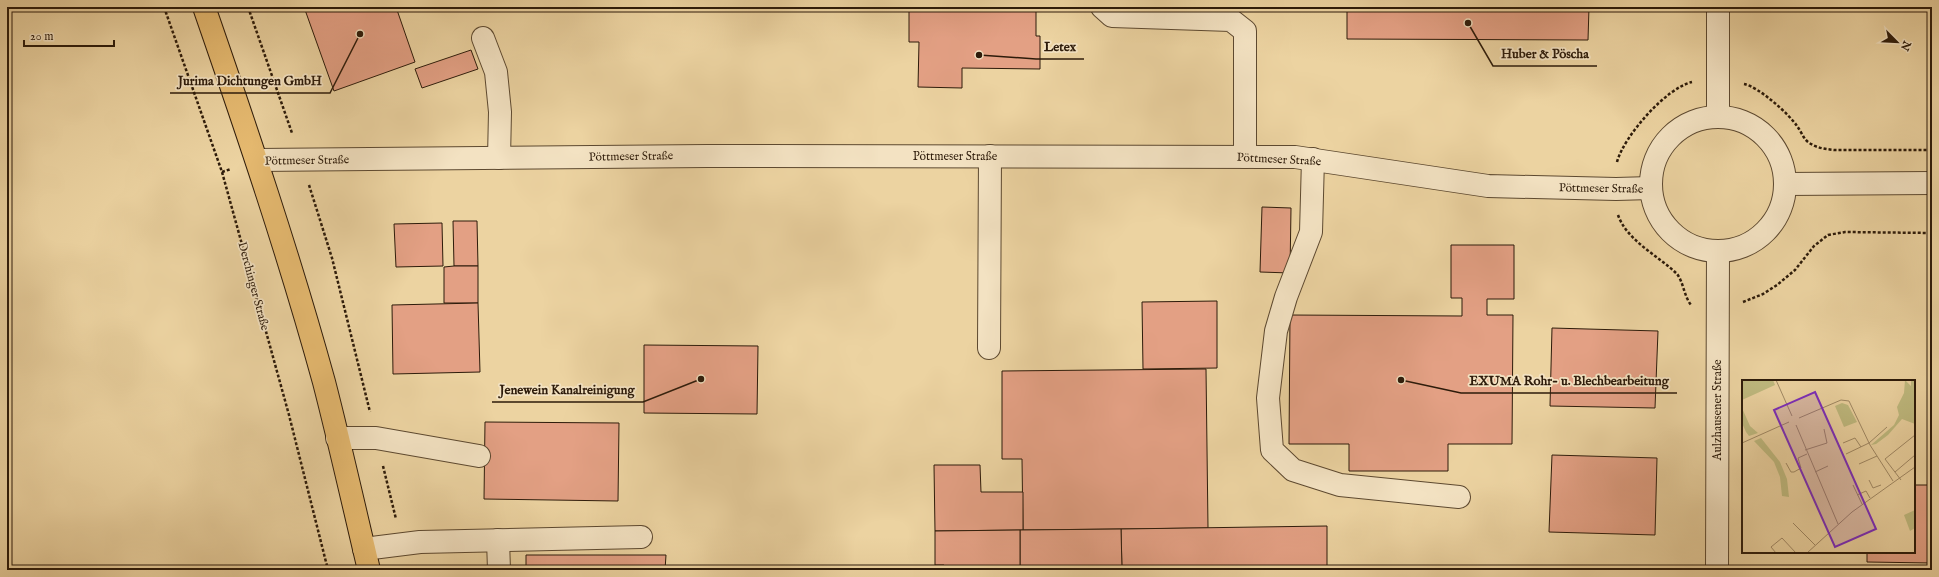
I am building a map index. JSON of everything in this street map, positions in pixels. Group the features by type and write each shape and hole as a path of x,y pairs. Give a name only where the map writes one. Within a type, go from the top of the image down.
{"main road":[{"path":"204,7 258,160 322,375 369,570"}],"street":[{"path":"1102,7 1112,16 1231,20 1245,31 1245,157"},
{"path":"1718,7 1718,116"},
{"path":"483,38 496,72 500,112 499,158"},
{"name":"Pöttmeser Straße","path":"1718,116 1739,120 1757,129 1772,144 1782,163 1785,184 1781,205 1772,224 1757,238 1738,248 1718,251 1698,248 1680,239 1665,225 1655,208 1651,188 1652,170 1658,153 1669,138 1683,126 1700,119 1718,116"},
{"name":"Pöttmeser Straße","path":"258,160 700,156 1295,157 1488,186 1616,189 1651,188"},
{"path":"989,348 990,156"},
{"path":"1313,159 1311,232 1286,297 1276,332 1268,398 1272,450 1293,470 1340,486 1459,497"},
{"path":"1785,184 1932,183"},
{"name":"Aulzhausener Straße","path":"1717,570 1718,251"},
{"path":"337,438 376,438 479,456"},
{"path":"364,549 402,543 641,537"},
{"path":"498,540 499,570"}],"path":[{"name":"Derchinger Straße","path":"164,7 222,172 289,415 328,570"},
{"path":"248,7 302,160 332,258 402,543"},
{"path":"1932,150 1834,150 1818,148 1807,141 1797,125 1781,108 1748,84 1717,81 1696,81 1684,84 1649,113 1636,127 1619,154 1616,164 1616,208 1621,222 1651,255 1678,275 1685,297 1691,305 1717,305 1748,301 1777,285 1795,270 1814,246 1828,235 1845,232 1932,233"}],"building":[{"path":"304,7 396,7 415,62 334,91"},
{"path":"909,7 1036,7 1036,36 1040,36 1040,69 962,68 962,88 918,87 919,42 909,42"},
{"path":"1347,7 1589,7 1588,40 1347,39"},
{"path":"471,50 478,69 422,88 415,69"},
{"path":"1262,207 1291,208 1290,273 1260,272"},
{"path":"453,221 477,221 478,266 454,266"},
{"path":"442,223 443,266 396,267 394,224"},
{"path":"1451,245 1514,245 1514,299 1487,299 1487,315 1513,315 1512,444 1448,444 1448,471 1349,471 1349,444 1289,444 1290,315 1462,316 1462,298 1451,298"},
{"path":"478,266 478,303 444,303 444,267"},
{"path":"1217,301 1217,368 1143,369 1142,302"},
{"path":"478,303 480,372 393,374 392,305"},
{"path":"1552,328 1658,331 1655,408 1550,406"},
{"path":"644,345 758,346 757,414 644,413"},
{"path":"1206,369 1208,528 1023,530 1022,459 1002,459 1002,371"},
{"path":"485,422 619,423 618,501 484,499"},
{"path":"1552,455 1657,458 1655,535 1549,532"},
{"path":"934,465 980,465 981,492 1023,492 1023,530 935,531"},
{"path":"1915,485 1932,485 1932,563 1867,562 1867,553 1915,553"},
{"path":"1327,526 1327,570 1122,570 1121,529"},
{"path":"1121,529 1122,570 1020,570 1020,530"},
{"path":"1020,530 1020,570 944,570 944,565 935,565 935,531"},
{"path":"526,555 666,555 665,570 526,570"}],"place":[{"name":"Huber & Pöscha","path":"1468,23"},
{"name":"Jurima Dichtungen GmbH","path":"360,34"},
{"name":"Letex","path":"979,55"},
{"name":"Jenewein Kanalreinigung","path":"701,379"},
{"name":"EXUMA Rohr- u. Blechbearbeitung","path":"1401,380"}]}
